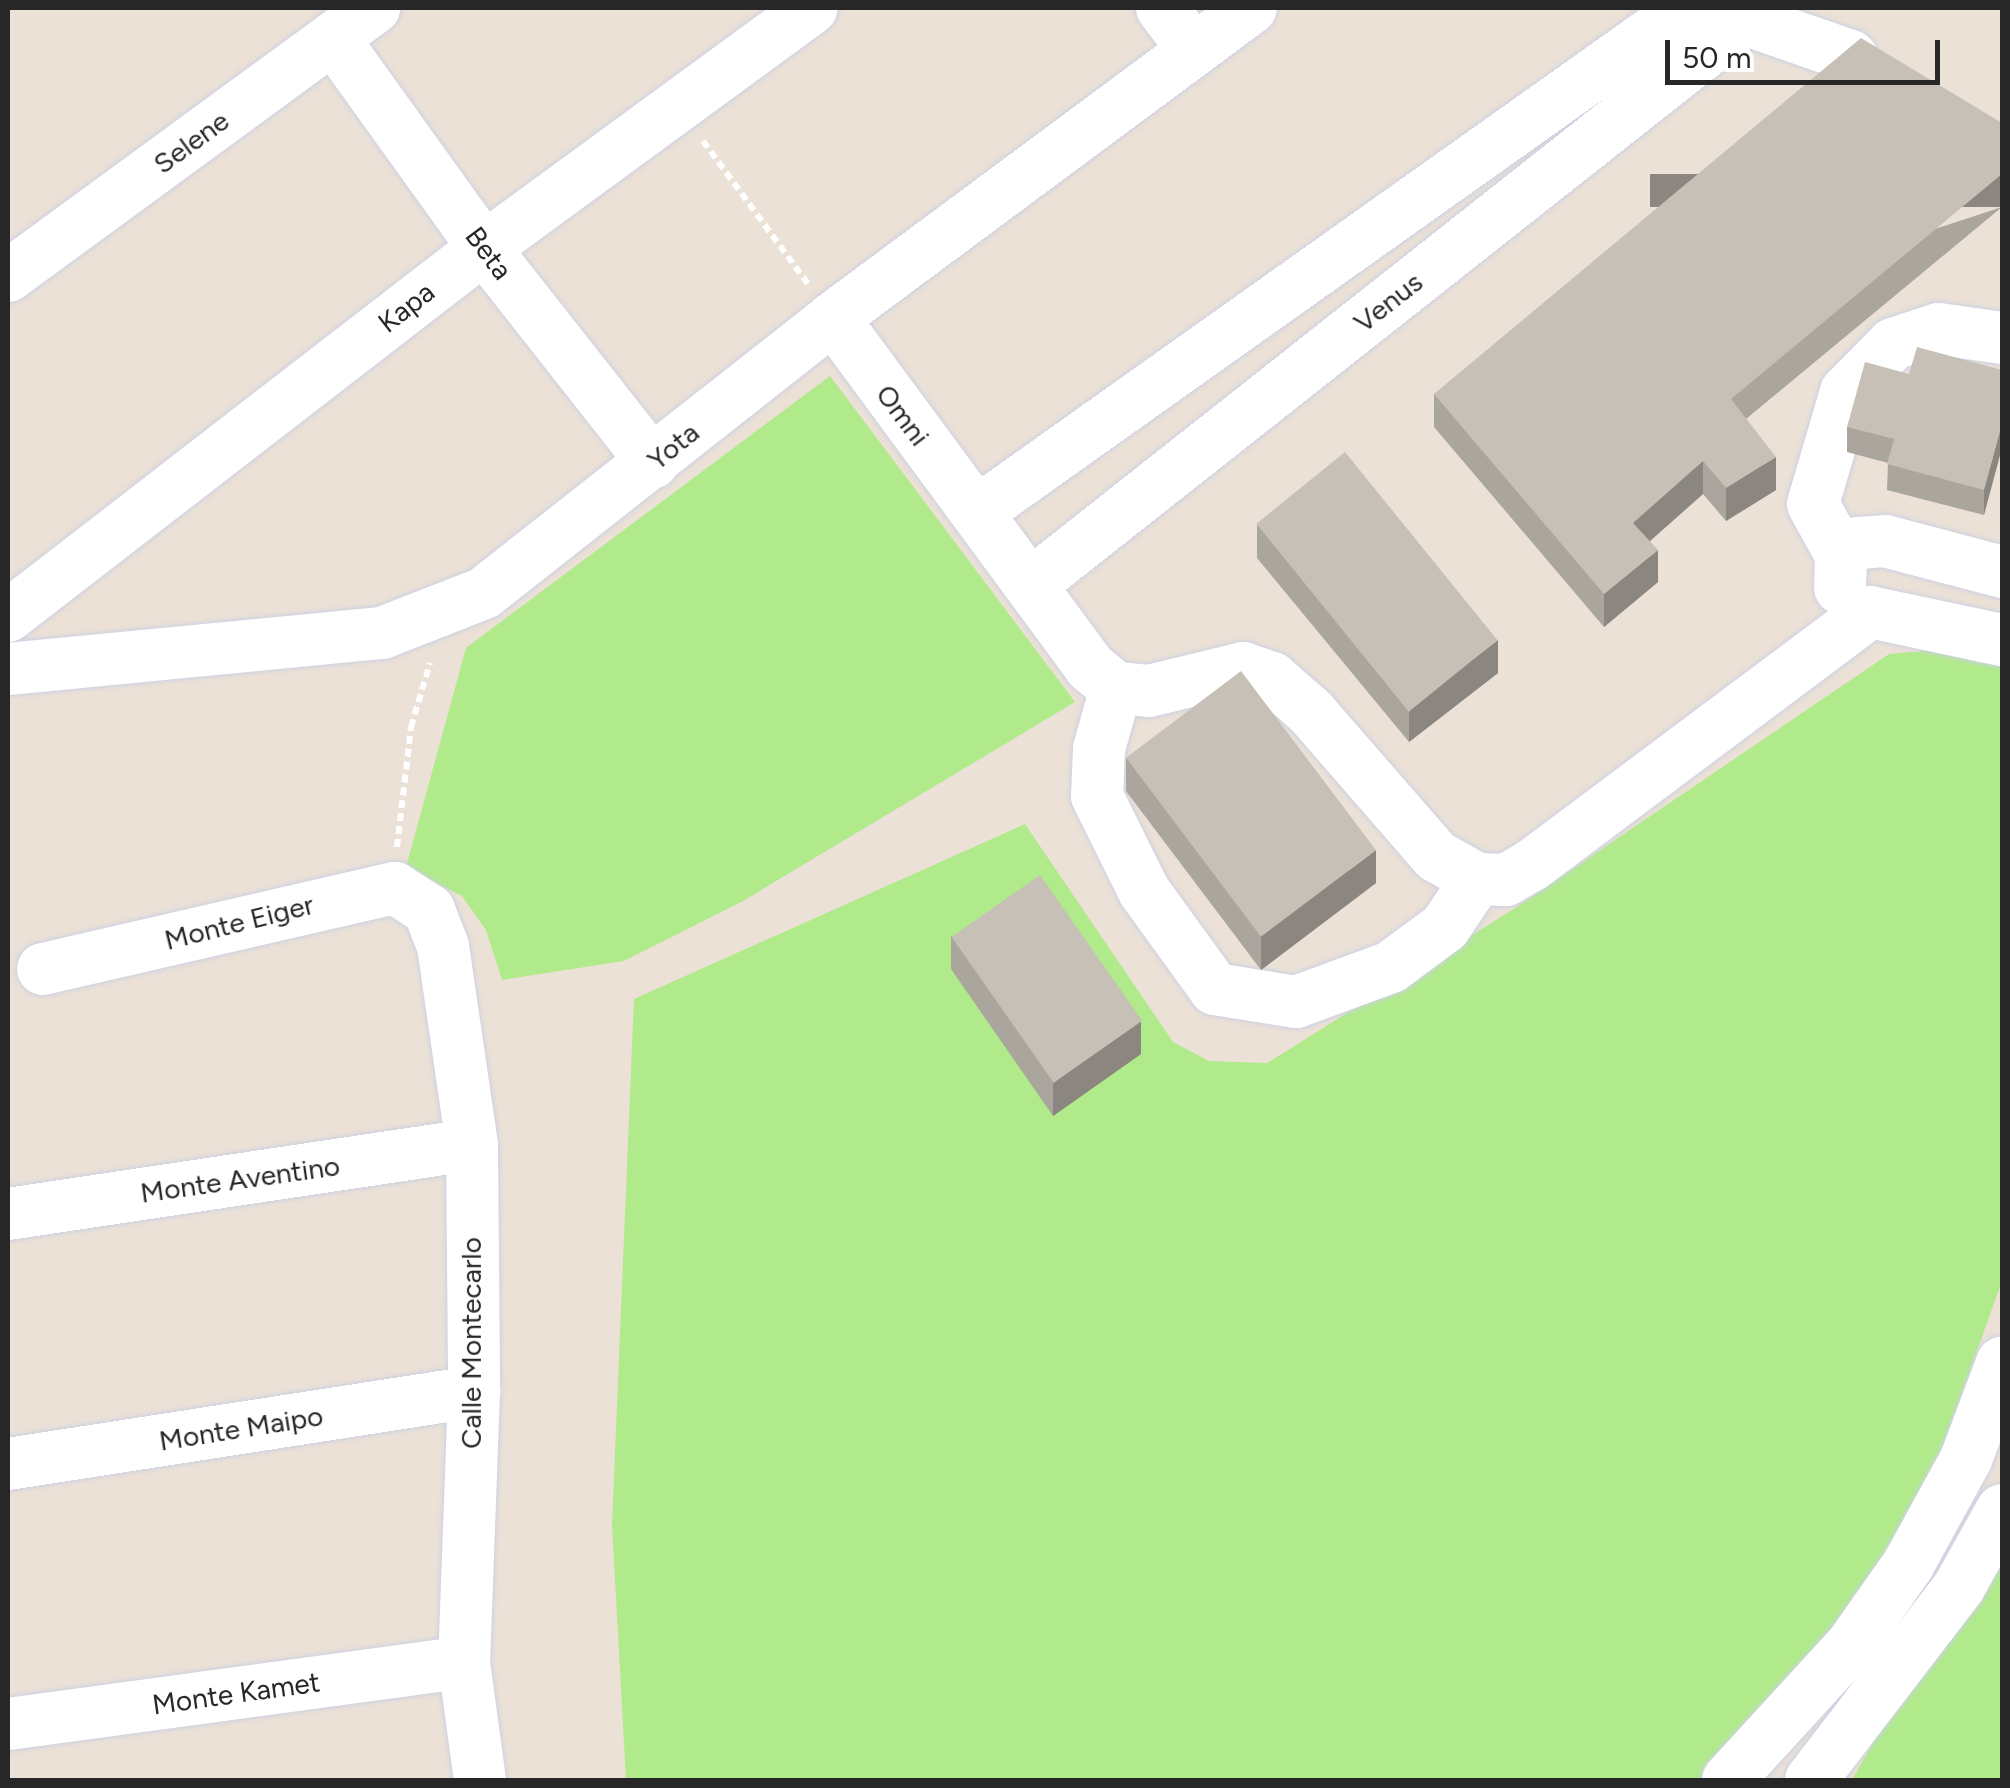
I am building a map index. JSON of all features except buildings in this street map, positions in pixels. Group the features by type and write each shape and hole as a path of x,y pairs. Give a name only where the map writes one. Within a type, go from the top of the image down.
{"street":[{"name":"Selene","path":"8,276 374,8"},
{"name":"Kapa","path":"8,616 484,248 812,8"},
{"path":"1162,8 1194,49"},
{"name":"Yota","path":"8,669 382,633 448,612 484,594 833,318 1251,8"},
{"path":"977,512 1686,8"},
{"path":"1729,14 1851,56"},
{"name":"Venus","path":"1030,584 1729,14"},
{"name":"Beta","path":"333,38 484,248 653,463"},
{"name":"Omni","path":"833,318 1090,667 1132,689"},
{"path":"2002,338 1939,328 1893,344 1846,392 1813,504 1841,555 1838,586 1870,612 2002,640"},
{"path":"1841,555 1858,543 1884,540 2002,572"},
{"path":"1477,879 1444,927 1391,967 1296,1002 1215,989 1144,891 1097,796 1099,748 1132,689 1243,668 1272,678 1310,711 1436,856 1477,879 1506,880 1532,865 1870,612"},
{"name":"Monte Eiger","path":"43,970 412,899"},
{"name":"Calle Montecarlo","path":"412,899 443,946 472,1145 474,1392 464,1662 480,1780"},
{"name":"Monte Aventino","path":"8,1214 472,1145"},
{"path":"1728,1780 1851,1646 1908,1565 1966,1459 2002,1362"},
{"name":"Monte Maipo","path":"8,1464 474,1392"},
{"path":"1811,1780 1959,1587 2002,1510"},
{"name":"Monte Kamet","path":"8,1724 464,1662"}],"path":[{"path":"679,107 833,318"},
{"path":"412,899 410,727 448,612"}],"green space":[{"path":"830,376 1075,702 743,901 624,961 502,980 486,930 462,896 406,867 466,648"},
{"path":"1957,648 2002,663 2002,1281 1907,1546 1761,1780 626,1780 612,1525 634,999 1025,824 1173,1042 1209,1061 1267,1063 1509,912 1889,654"},
{"path":"2002,1494 2002,1780 1852,1780 1993,1527"}]}
